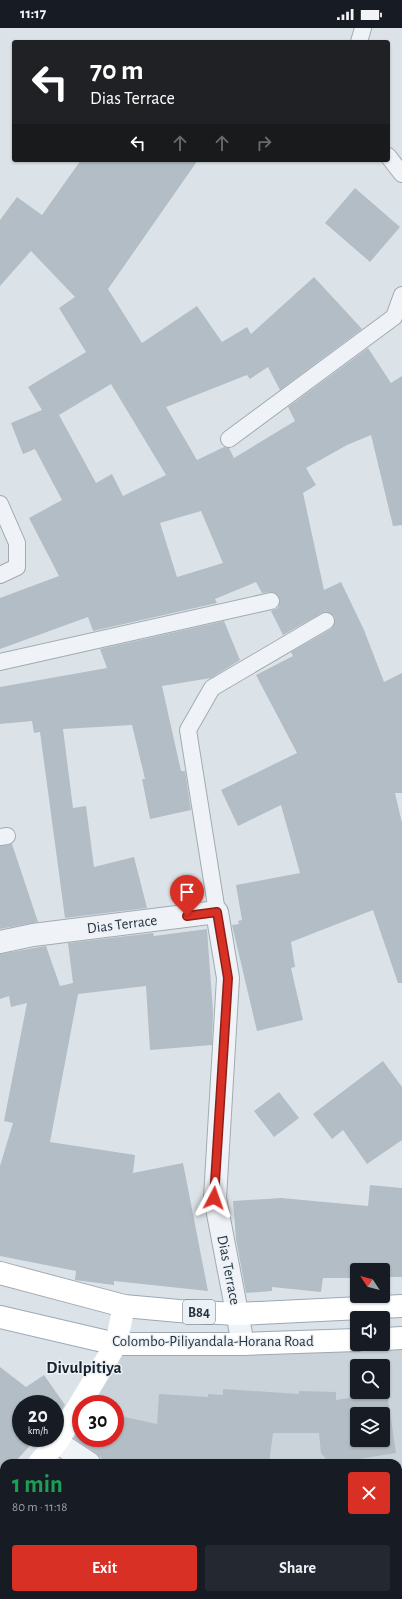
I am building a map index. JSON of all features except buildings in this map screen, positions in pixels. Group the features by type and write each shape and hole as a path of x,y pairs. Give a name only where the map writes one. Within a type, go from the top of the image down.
{"main road":[{"name":"Colombo-Piliyandala-Horana Road","path":"0,1273 124,1306 238,1314 402,1306"},
{"path":"64,1430 116,1344 124,1306"},
{"name":"Colombo-Piliyandala-Horana Road","path":"0,1317 116,1344 243,1344 350,1340"},
{"path":"390,1339 402,1338"},
{"path":"42,1459 53,1447"}],"street":[{"name":"Dias Terrace","path":"0,942 33,935 217,912 228,978 214,1198 243,1344"},
{"path":"64,1447 83,1459"}],"lane":[{"path":"360,40 363,28"},
{"path":"390,159 402,174"},
{"path":"229,439 394,317 402,295"},
{"path":"0,504 17,543 17,567 0,574"},
{"path":"0,662 271,601"},
{"path":"217,912 188,730 212,688 326,621"}],"shaded area":[{"path":"390,1345 402,1345 402,1459 83,1459 64,1447 64,1431 72,1418 72,1447 124,1447 124,1395 86,1395 114,1349 233,1351 350,1347 350,1351 390,1351"}],"district":[{"name":"Divulpitiya","path":"84,1367"}],"route":[{"path":"187,916 217,912 228,978 214,1198"}]}
